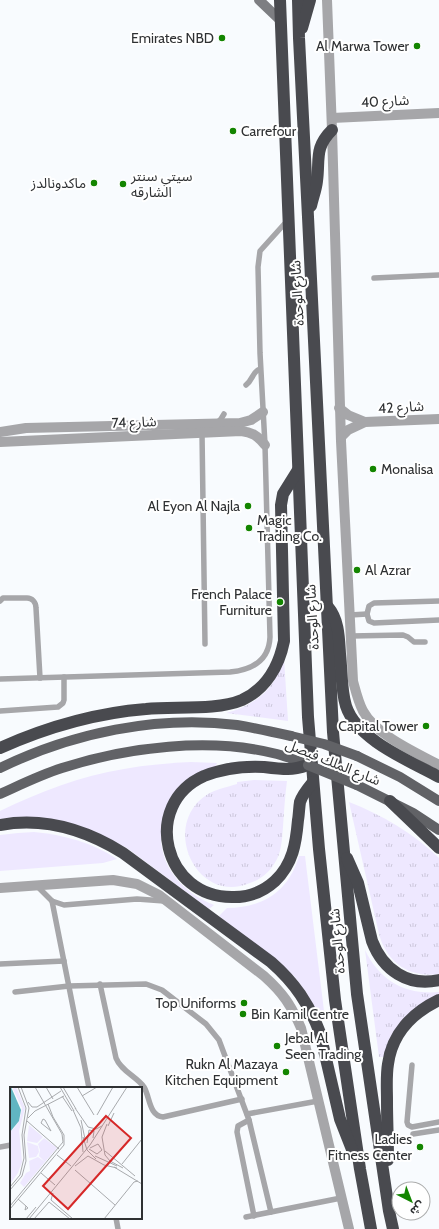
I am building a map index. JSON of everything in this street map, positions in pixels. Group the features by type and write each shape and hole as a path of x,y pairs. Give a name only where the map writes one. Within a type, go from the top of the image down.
{"highway":[{"name":"شارع الوحدة","path":"280,0 307,709 335,1000 360,1169 371,1229"},
{"name":"شارع الوحدة","path":"298,0 298,38 333,732 357,994 389,1211 393,1229"},
{"path":"298,38 307,14 310,0"},
{"path":"308,217 318,181 319,153 324,141 332,130"},
{"path":"0,748 47,729 96,716 147,708 218,706 231,704 253,693 263,685 277,665 282,653 284,641 281,505 283,494 298,470"},
{"path":"326,605 331,611 336,624 339,639 344,695 346,706 351,716 367,734 380,745 439,777"},
{"path":"308,765 288,769 248,767 222,771 203,776 187,787 178,798 171,811 168,821 168,844 175,865 194,886 215,895 229,897 248,896 266,888 281,875 291,859 296,841 300,803 305,792 313,782"},
{"path":"390,801 439,848"},
{"path":"0,825 21,823 52,825 82,832 110,844 281,970 290,979 304,999 320,1033 340,1119 360,1169"},
{"path":"344,850 358,883 372,941 381,959 392,970 404,978 424,982 439,980"},
{"path":"389,1211 387,1076 390,1054 398,1034 405,1025 421,1010 439,1000"}],"main road":[{"name":"شارع الملك فيصل","path":"0,768 51,746 112,731 143,726 182,724 205,723 236,725 265,730 324,744 357,756 400,777 439,801"},
{"name":"شارع الملك فيصل","path":"0,794 62,768 93,759 157,748 192,745 227,746 278,754 308,765 357,785 390,801 413,813 439,830"}],"street":[{"path":"259,0 281,21"},
{"path":"326,0 332,118 340,437 353,681 357,697 364,712 374,725 387,736 439,765"},
{"name":"شارع 40","path":"332,118 439,113"},
{"name":"شارع 42","path":"339,408 348,415 365,422"},
{"name":"شارع 74","path":"3,430 26,428 246,422 256,418 263,412"},
{"name":"شارع 42","path":"340,437 348,430 365,422 439,419"},
{"name":"شارع 74","path":"0,442 246,432 256,436 265,445"},
{"path":"0,888 113,880 148,889 169,902 276,987 286,999 301,1028 349,1229"}],"lane":[{"path":"0,679 230,672 247,670 262,659 267,652 270,637 265,445 260,369 258,275 260,251 289,219"},
{"path":"374,278 439,275"},
{"path":"246,385 250,382 256,370 260,369"},
{"path":"216,423 224,414"},
{"path":"202,433 205,644"},
{"path":"0,601 3,598 30,598 35,602 40,678"},
{"path":"439,601 374,604 368,608 367,614 369,621 374,623 439,620"},
{"path":"350,615 367,614"},
{"path":"351,636 403,635 414,642 425,642"},
{"path":"0,710 58,707 64,700 64,677"},
{"path":"35,885 52,901 64,905 137,899 169,902"},
{"path":"52,901 90,1087"},
{"path":"0,964 64,961"},
{"path":"15,992 69,986 141,983 152,985 162,990 206,1024 219,1040 242,1099 249,1120 271,1212"},
{"path":"100,984 116,1058 122,1068 141,1084 147,1094 153,1112 156,1115 163,1117 242,1099"},
{"path":"412,1064 408,1125 412,1127 439,1122"},
{"path":"247,1114 318,1101"},
{"path":"249,1120 238,1126 236,1132 254,1216"},
{"path":"413,1134 439,1130"},
{"path":"0,1147 10,1145"},
{"path":"246,1217 342,1198"},
{"path":"116,1219 118,1229"}],"green space":[{"path":"284,658 288,721 226,713 248,705 266,691 275,679"},
{"path":"191,762 217,763 215,767 206,770 164,820 161,832 162,849 170,870 177,879 194,894 214,905 209,909 127,848 95,832 0,821 0,811 30,797 76,780 108,772 157,764"},
{"path":"254,780 287,781 282,839 279,855 269,871 262,877 250,883 231,887 214,883 200,873 190,858 186,841 186,824 194,807 208,794 218,789 237,784 237,782"},
{"path":"349,802 397,826 419,841 439,858 439,974 418,974 409,971 394,960 383,944 379,934"},
{"path":"34,832 77,840 97,848 117,859 103,863 0,871 0,835"},
{"path":"299,856 305,856 324,1011 317,1012 306,992 294,976 219,916 227,908 252,905 273,895 289,879"},
{"path":"365,950 378,970 395,984 415,991 439,992 439,996 429,1000 385,1057 379,1057"}],"place":[{"name":"Emirates NBD","path":"222,38"},
{"name":"Al Marwa Tower","path":"417,46"},
{"name":"Carrefour","path":"233,131"},
{"name":"ماكدونالدز","path":"94,183"},
{"name":"سيتي سنتر الشارقه","path":"123,184"},
{"name":"Monalisa","path":"373,469"},
{"name":"Al Eyon Al Najla","path":"248,506"},
{"name":"Magic Trading Co.","path":"249,528"},
{"name":"Al Azrar","path":"357,570"},
{"name":"French Palace Furniture","path":"280,602"},
{"name":"Capital Tower","path":"426,726"},
{"name":"Top Uniforms","path":"244,1003"},
{"name":"Bin Kamil Centre","path":"243,1014"},
{"name":"Jebal Al Seen Trading","path":"277,1046"},
{"name":"Rukn Al Mazaya Kitchen Equipment","path":"286,1072"},
{"name":"Ladies Fitness Center","path":"420,1147"}]}
